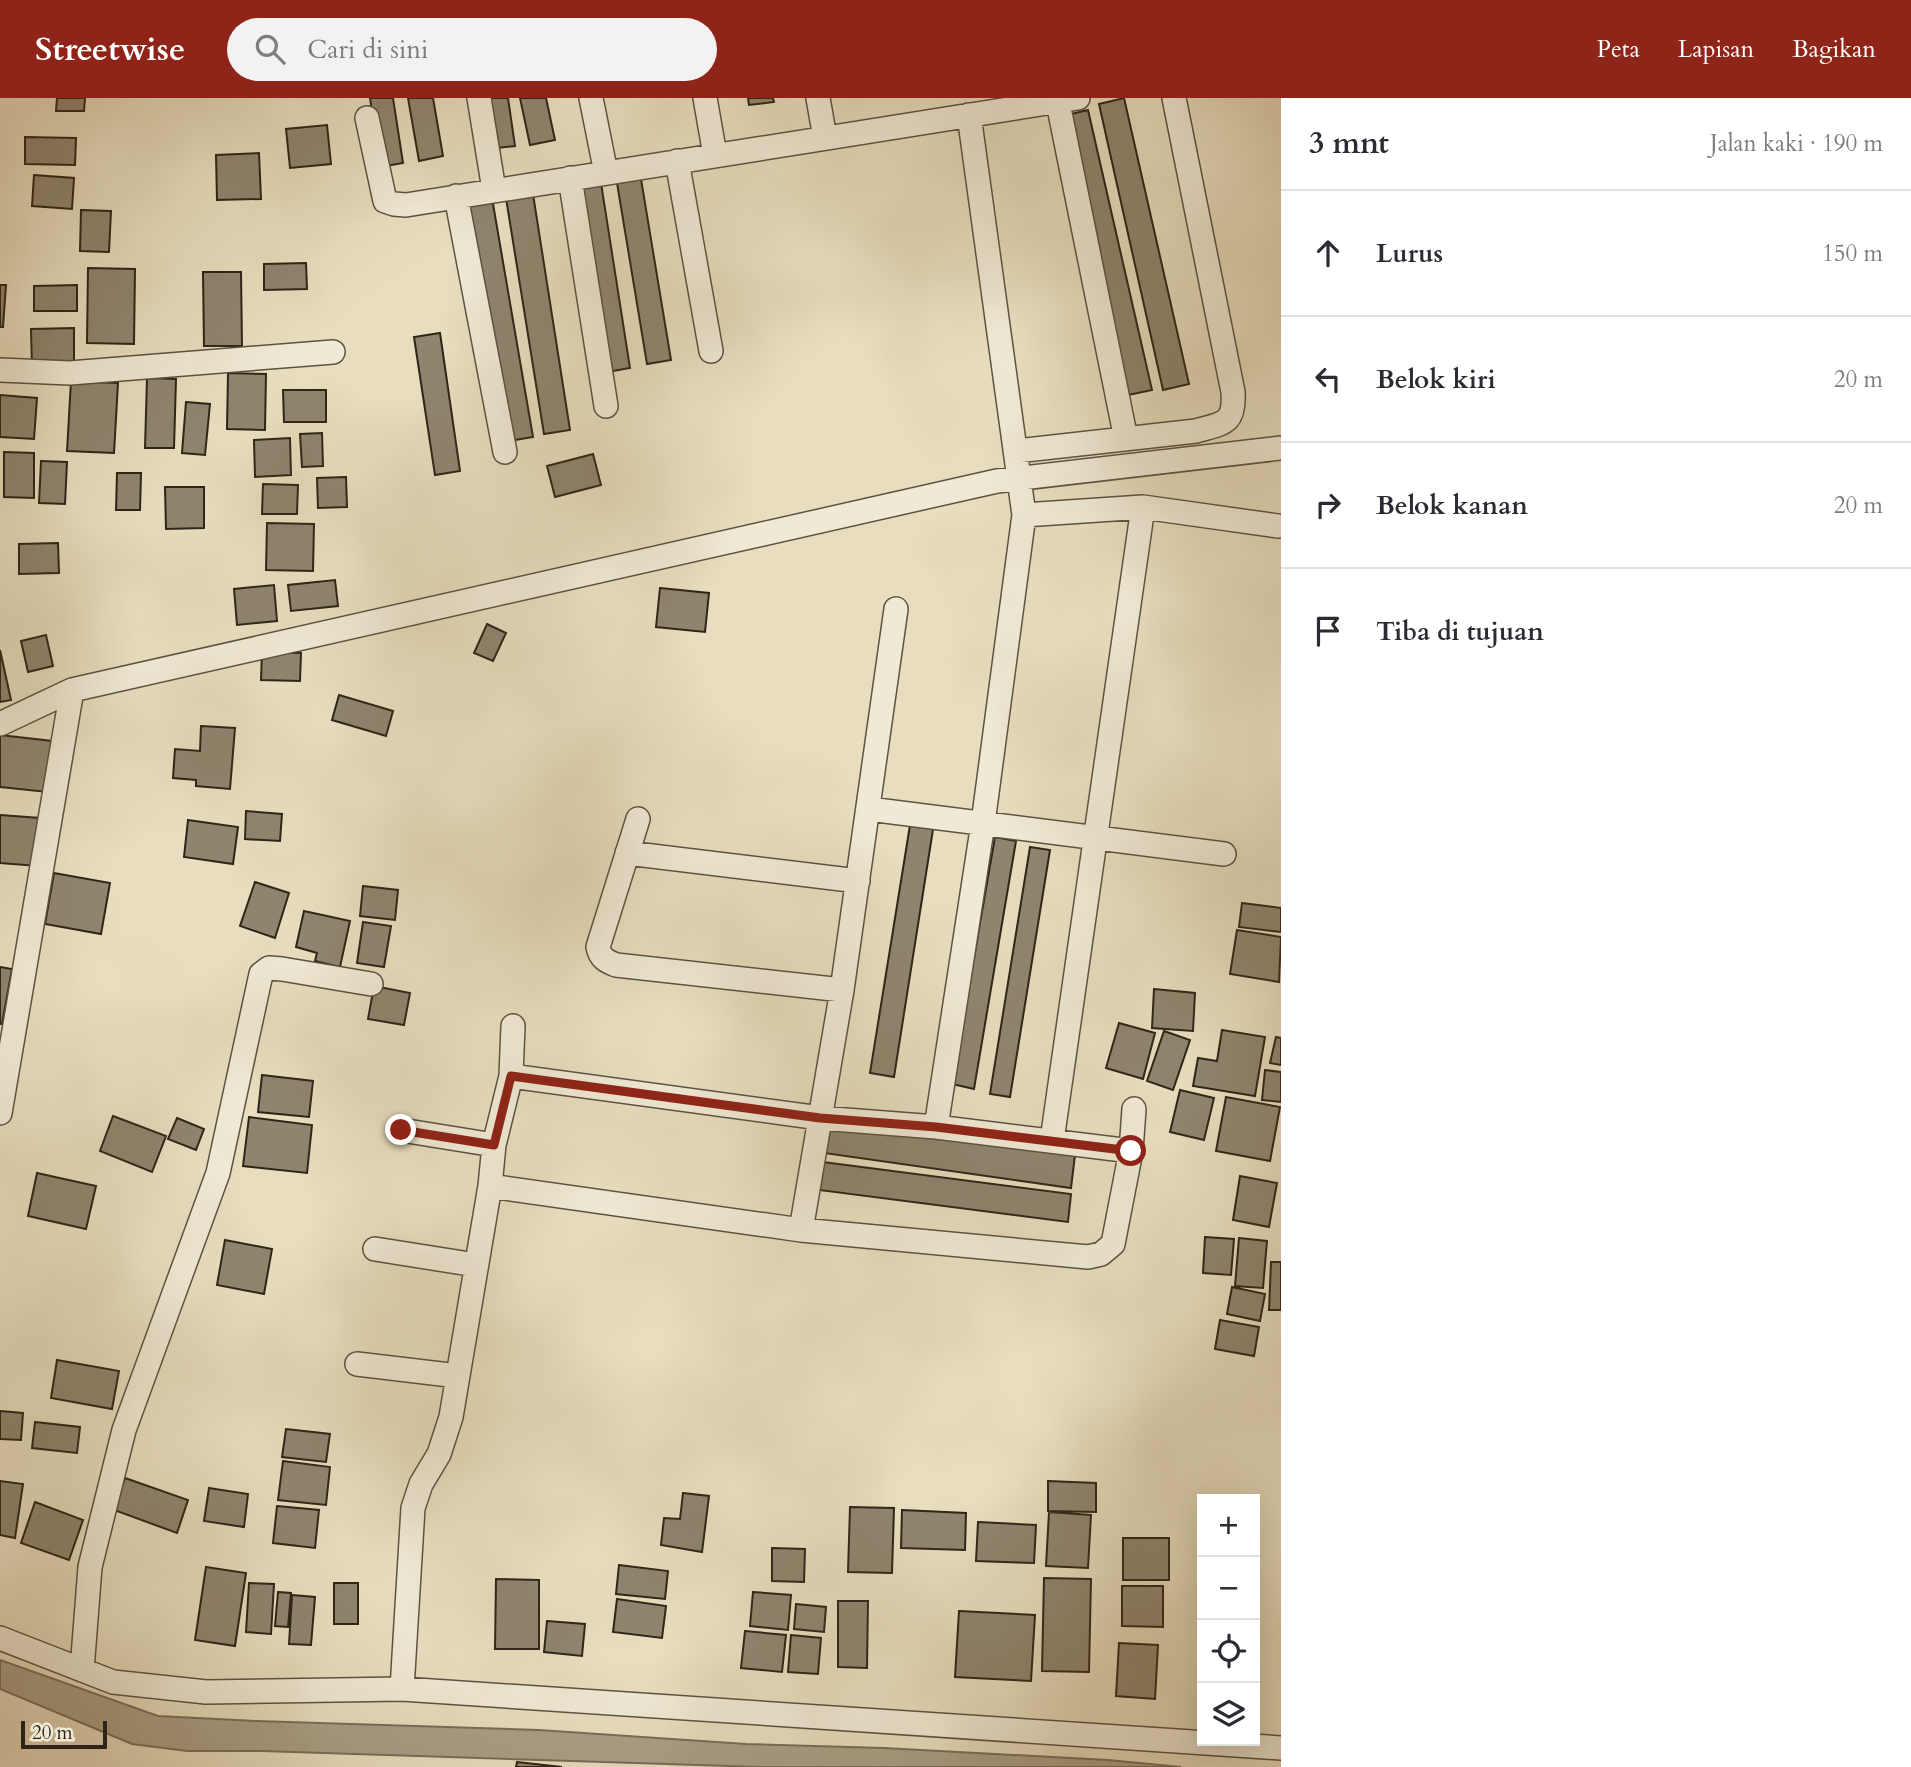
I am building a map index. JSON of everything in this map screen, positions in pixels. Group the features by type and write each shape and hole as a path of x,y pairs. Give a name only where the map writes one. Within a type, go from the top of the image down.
{"street":[{"path":"479,98 494,190"},
{"path":"592,98 606,173"},
{"path":"705,98 715,155"},
{"path":"818,98 825,138"},
{"path":"1016,451 1196,431 1217,425 1229,418 1234,410 1233,392 1174,98"},
{"path":"367,118 385,201 406,205 825,138 939,109 969,115 1064,99 1126,439"},
{"path":"936,1127 983,822 1024,515 969,115"},
{"path":"677,161 711,351"},
{"path":"570,178 606,406"},
{"path":"456,196 505,452"},
{"path":"0,370 70,373 333,352"},
{"path":"0,724 72,690 997,481 1281,448"},
{"path":"1024,515 1143,507 1278,526"},
{"path":"1052,1140 1143,507"},
{"path":"801,1230 842,990 896,609"},
{"path":"0,1113 72,690"},
{"path":"869,809 1224,854"},
{"path":"638,819 598,947 600,955 606,961 616,965 842,990"},
{"path":"627,853 858,881"},
{"path":"82,1670 90,1567 124,1430 218,1173 261,974 268,968 282,969 371,984"},
{"path":"402,1689 413,1508 421,1484 439,1454 451,1417 490,1186 494,1145 511,1076 513,1026"},
{"path":"511,1076 820,1118 936,1127 1131,1151"},
{"path":"490,1186 801,1230 1088,1257 1101,1254 1113,1244 1131,1151 1134,1109"},
{"path":"401,1130 494,1145"},
{"path":"375,1249 476,1265"},
{"path":"357,1364 457,1376"},
{"path":"0,1638 113,1682 205,1692 402,1689 1281,1748"}],"shaded area":[{"path":"0,1660 158,1716 539,1730 746,1744 1108,1760 1181,1767 760,1767 187,1751 132,1744 0,1689"}],"building":[{"path":"57,98 85,98 84,111 56,111"},
{"path":"370,98 393,98 403,163 380,167"},
{"path":"408,98 433,98 443,156 419,161"},
{"path":"482,98 508,98 515,146 489,149"},
{"path":"520,98 546,98 555,140 530,145"},
{"path":"748,98 773,98 774,102 749,105"},
{"path":"1124,98 1189,384 1163,390 1099,104"},
{"path":"1088,110 1152,390 1128,395 1063,116"},
{"path":"327,125 331,164 290,168 286,129"},
{"path":"25,137 76,138 75,165 25,164"},
{"path":"259,153 261,199 217,200 216,155"},
{"path":"34,175 74,178 72,209 32,206"},
{"path":"641,179 671,360 647,364 617,183"},
{"path":"601,183 630,368 607,372 578,187"},
{"path":"533,194 570,430 544,434 506,198"},
{"path":"492,198 533,437 509,441 468,203"},
{"path":"81,210 111,211 109,252 80,251"},
{"path":"306,263 307,289 264,290 264,264"},
{"path":"88,268 135,269 134,344 87,343"},
{"path":"203,272 241,272 242,346 204,346"},
{"path":"0,285 6,285 3,327 0,327"},
{"path":"77,285 77,311 34,311 34,286"},
{"path":"74,328 74,367 32,368 31,329"},
{"path":"440,333 460,471 435,475 414,337"},
{"path":"228,373 266,374 265,430 227,429"},
{"path":"147,378 176,379 174,448 145,448"},
{"path":"71,381 118,383 114,453 67,451"},
{"path":"283,390 326,390 326,422 284,422"},
{"path":"0,395 37,398 34,439 0,437"},
{"path":"186,402 210,404 205,455 182,453"},
{"path":"322,433 323,466 302,467 300,434"},
{"path":"290,438 291,475 255,477 254,440"},
{"path":"4,452 34,453 34,498 4,497"},
{"path":"593,454 601,485 555,497 547,466"},
{"path":"41,461 67,462 65,504 39,503"},
{"path":"117,473 141,473 140,510 116,510"},
{"path":"346,477 347,507 318,508 317,478"},
{"path":"263,484 298,485 297,514 262,514"},
{"path":"165,487 204,487 204,528 166,529"},
{"path":"267,523 314,524 313,571 266,570"},
{"path":"58,543 59,573 19,574 19,544"},
{"path":"335,580 338,606 291,611 288,585"},
{"path":"274,585 277,621 237,625 234,589"},
{"path":"660,588 709,593 705,632 656,627"},
{"path":"487,624 506,633 493,661 474,653"},
{"path":"46,635 53,666 28,672 21,641"},
{"path":"0,650 11,700 0,702"},
{"path":"262,652 301,653 300,681 261,680"},
{"path":"339,695 393,711 386,736 332,720"},
{"path":"201,726 235,728 230,789 196,786 196,780 173,778 175,749 200,751"},
{"path":"0,735 52,741 47,792 0,787"},
{"path":"246,811 282,814 280,841 245,839"},
{"path":"0,815 40,818 37,866 0,863"},
{"path":"911,819 934,823 894,1077 870,1073"},
{"path":"188,820 238,827 233,864 184,857"},
{"path":"995,837 1016,841 974,1089 952,1084"},
{"path":"1030,847 1050,850 1010,1097 990,1094"},
{"path":"54,873 110,883 101,934 45,924"},
{"path":"255,882 289,893 275,938 240,926"},
{"path":"363,886 398,890 395,920 360,916"},
{"path":"1242,903 1281,908 1281,932 1239,927"},
{"path":"304,911 350,921 340,967 315,961 317,953 296,947"},
{"path":"363,922 391,926 384,967 357,963"},
{"path":"1237,930 1281,937 1279,982 1230,974"},
{"path":"0,967 12,969 2,1024 0,1024"},
{"path":"374,986 410,993 404,1025 368,1019"},
{"path":"1154,989 1195,993 1193,1031 1152,1028"},
{"path":"1119,1023 1155,1033 1143,1079 1106,1068"},
{"path":"1222,1030 1265,1037 1255,1096 1193,1086 1198,1058 1217,1061"},
{"path":"1164,1031 1190,1040 1173,1090 1147,1081"},
{"path":"1276,1037 1281,1038 1281,1065 1270,1063"},
{"path":"1265,1070 1281,1072 1281,1102 1262,1100"},
{"path":"262,1075 313,1081 309,1117 258,1112"},
{"path":"1180,1090 1214,1098 1204,1140 1170,1132"},
{"path":"1226,1097 1280,1107 1270,1161 1216,1151"},
{"path":"113,1116 166,1136 152,1172 100,1151"},
{"path":"249,1117 312,1125 307,1173 243,1166"},
{"path":"177,1118 204,1129 196,1150 168,1139"},
{"path":"829,1120 1075,1155 1071,1188 824,1153"},
{"path":"823,1162 1071,1194 1068,1222 819,1190"},
{"path":"37,1173 96,1186 86,1229 28,1216"},
{"path":"1240,1176 1277,1183 1269,1227 1233,1220"},
{"path":"1205,1237 1234,1239 1231,1275 1203,1273"},
{"path":"1239,1238 1267,1241 1263,1288 1235,1286"},
{"path":"225,1240 272,1249 264,1294 217,1285"},
{"path":"1271,1262 1281,1262 1281,1310 1269,1310"},
{"path":"1232,1287 1265,1294 1260,1321 1227,1314"},
{"path":"1220,1320 1259,1327 1254,1356 1215,1349"},
{"path":"57,1360 119,1371 112,1409 51,1398"},
{"path":"0,1411 23,1413 21,1440 0,1439"},
{"path":"35,1422 80,1427 77,1453 32,1448"},
{"path":"286,1429 330,1434 326,1462 282,1457"},
{"path":"283,1461 330,1467 326,1505 278,1500"},
{"path":"125,1478 188,1500 177,1533 114,1510"},
{"path":"0,1481 23,1484 15,1538 0,1535"},
{"path":"1048,1481 1096,1483 1096,1512 1048,1511"},
{"path":"209,1488 248,1494 244,1527 204,1521"},
{"path":"683,1493 709,1496 702,1552 661,1545 664,1518 680,1519"},
{"path":"35,1502 83,1520 69,1560 21,1543"},
{"path":"277,1506 319,1510 315,1548 273,1543"},
{"path":"850,1507 894,1508 892,1573 848,1572"},
{"path":"902,1510 966,1513 965,1550 901,1548"},
{"path":"1049,1512 1091,1515 1088,1568 1046,1566"},
{"path":"978,1522 1036,1525 1034,1563 976,1561"},
{"path":"1123,1538 1169,1538 1169,1580 1123,1580"},
{"path":"772,1548 805,1549 804,1582 772,1581"},
{"path":"619,1565 668,1571 665,1599 616,1594"},
{"path":"206,1567 246,1573 235,1646 195,1640"},
{"path":"1044,1578 1091,1579 1089,1672 1042,1671"},
{"path":"496,1579 539,1580 539,1649 495,1649"},
{"path":"249,1583 274,1584 271,1634 246,1632"},
{"path":"334,1583 358,1583 358,1624 334,1624"},
{"path":"1122,1586 1163,1586 1163,1627 1122,1626"},
{"path":"278,1592 291,1593 288,1627 275,1626"},
{"path":"753,1592 791,1595 788,1630 750,1626"},
{"path":"292,1595 315,1597 311,1645 289,1644"},
{"path":"617,1599 666,1606 662,1638 613,1632"},
{"path":"838,1601 868,1601 867,1668 838,1667"},
{"path":"796,1604 826,1607 824,1632 794,1629"},
{"path":"959,1611 1035,1615 1031,1681 955,1677"},
{"path":"547,1621 585,1624 582,1656 544,1652"},
{"path":"745,1631 786,1635 782,1672 741,1668"},
{"path":"791,1635 821,1638 818,1674 788,1672"},
{"path":"1119,1643 1158,1645 1155,1699 1116,1696"},
{"path":"517,1762 562,1767 516,1767"}],"route":[{"path":"401,1130 494,1145 511,1076 820,1118 936,1127 1131,1151"}]}
